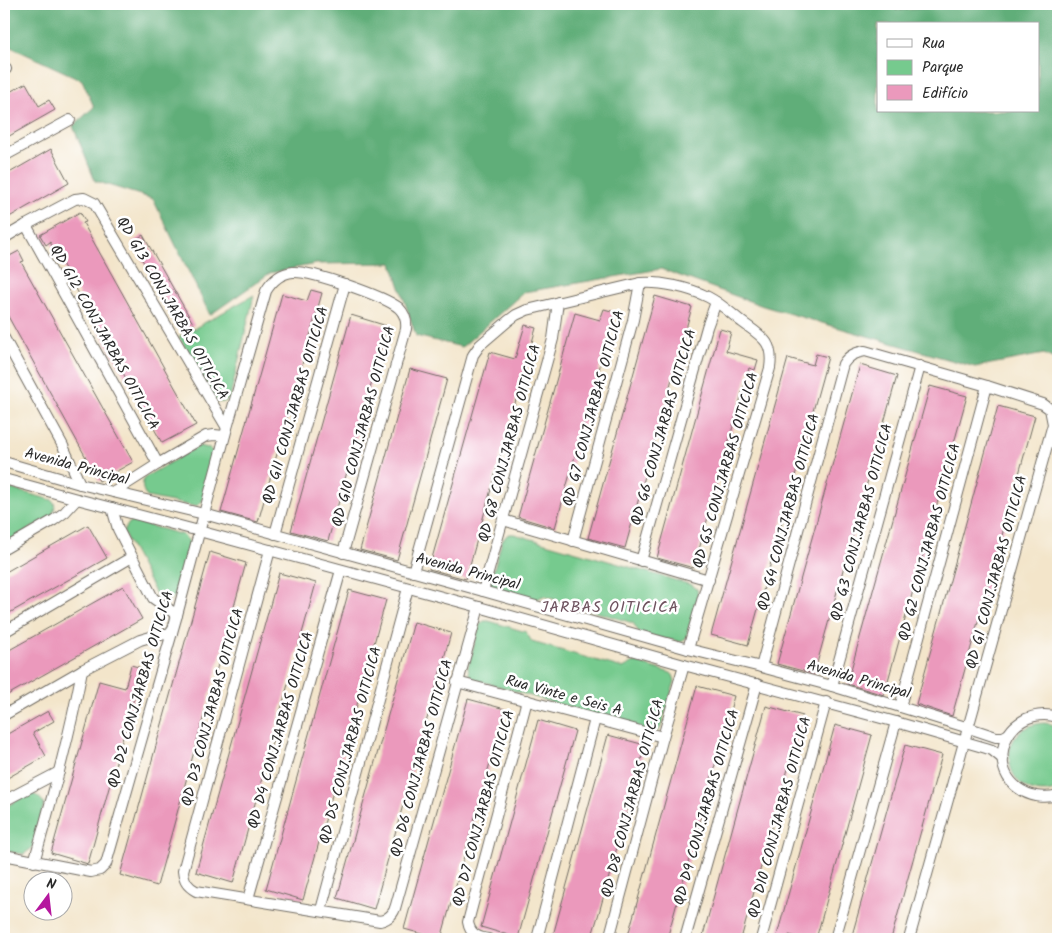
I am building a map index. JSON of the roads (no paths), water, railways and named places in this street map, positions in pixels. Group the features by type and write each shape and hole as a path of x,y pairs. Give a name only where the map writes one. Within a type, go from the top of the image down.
{"street":[{"path":"4,156 70,120"},
{"name":"QD G13 CONJ.JARBAS OITICICA","path":"26,225 76,199 84,198 94,203 226,432"},
{"path":"4,238 26,225"},
{"name":"QD G12 CONJ.JARBAS OITICICA","path":"26,225 158,464"},
{"path":"204,514 266,291 278,277 295,272 345,284"},
{"path":"413,572 473,355 480,344 516,315 527,310 640,283 664,284 698,292 716,302"},
{"name":"QD G7 CONJ.JARBAS OITICICA","path":"573,541 633,320 640,283"},
{"name":"QD G10 CONJ.JARBAS OITICICA","path":"343,553 406,329 404,314 399,308 345,284"},
{"name":"QD G11 CONJ.JARBAS OITICICA","path":"275,534 345,284"},
{"name":"QD G8 CONJ.JARBAS OITICICA","path":"483,591 553,339 558,302"},
{"name":"QD G5 CONJ.JARBAS OITICICA","path":"688,649 770,368 771,359 770,348 763,338 716,302"},
{"name":"QD G6 CONJ.JARBAS OITICICA","path":"641,561 707,327 716,302"},
{"path":"4,338 63,446 80,484"},
{"name":"QD G4 CONJ.JARBAS OITICICA","path":"761,667 843,364 856,353 866,351 920,366"},
{"path":"920,366 987,386"},
{"name":"QD G3 CONJ.JARBAS OITICICA","path":"832,686 920,366"},
{"name":"QD G1 CONJ.JARBAS OITICICA","path":"910,939 1053,424 1050,409 1043,404 987,386"},
{"name":"QD G2 CONJ.JARBAS OITICICA","path":"900,706 987,386"},
{"path":"114,492 206,436 226,432"},
{"name":"Avenida Principal","path":"4,462 80,484 204,514 688,649 832,686 996,737 1004,737 1009,734"},
{"name":"Avenida Principal","path":"4,479 826,702 986,748 1003,758"},
{"path":"4,549 54,520 65,512 76,499"},
{"path":"112,508 118,530 154,598 177,615"},
{"name":"QD D2 CONJ.JARBAS OITICICA","path":"34,862 91,872 100,870 106,864 204,514"},
{"path":"502,520 709,580"},
{"name":"QD D3 CONJ.JARBAS OITICICA","path":"248,899 196,891 186,883 183,871 270,550"},
{"path":"4,632 132,556"},
{"name":"QD D4 CONJ.JARBAS OITICICA","path":"248,899 341,570"},
{"name":"QD D5 CONJ.JARBAS OITICICA","path":"321,910 408,588"},
{"name":"QD D6 CONJ.JARBAS OITICICA","path":"321,910 380,921 391,916 394,911 479,607"},
{"path":"581,636 585,620"},
{"path":"4,715 82,670 140,640 172,633"},
{"name":"QD D8 CONJ.JARBAS OITICICA","path":"609,939 684,665"},
{"path":"4,855 34,862 59,772 82,670"},
{"name":"Rua Vinte e Seis A","path":"457,682 663,737"},
{"name":"QD D9 CONJ.JARBAS OITICICA","path":"685,939 757,684"},
{"name":"QD D7 CONJ.JARBAS OITICICA","path":"488,939 473,934 469,929 468,922 527,700"},
{"name":"QD D10 CONJ.JARBAS OITICICA","path":"760,939 826,702"},
{"path":"1058,717 1044,714 1027,718 1014,727 1003,750 1007,775 1018,788 1032,796 1041,798 1058,796"},
{"path":"537,939 595,719"},
{"path":"835,939 896,722"},
{"path":"4,801 59,772"},
{"path":"248,899 321,910"}],"district":[{"name":"JARBAS OITICICA","path":"610,606"}]}
